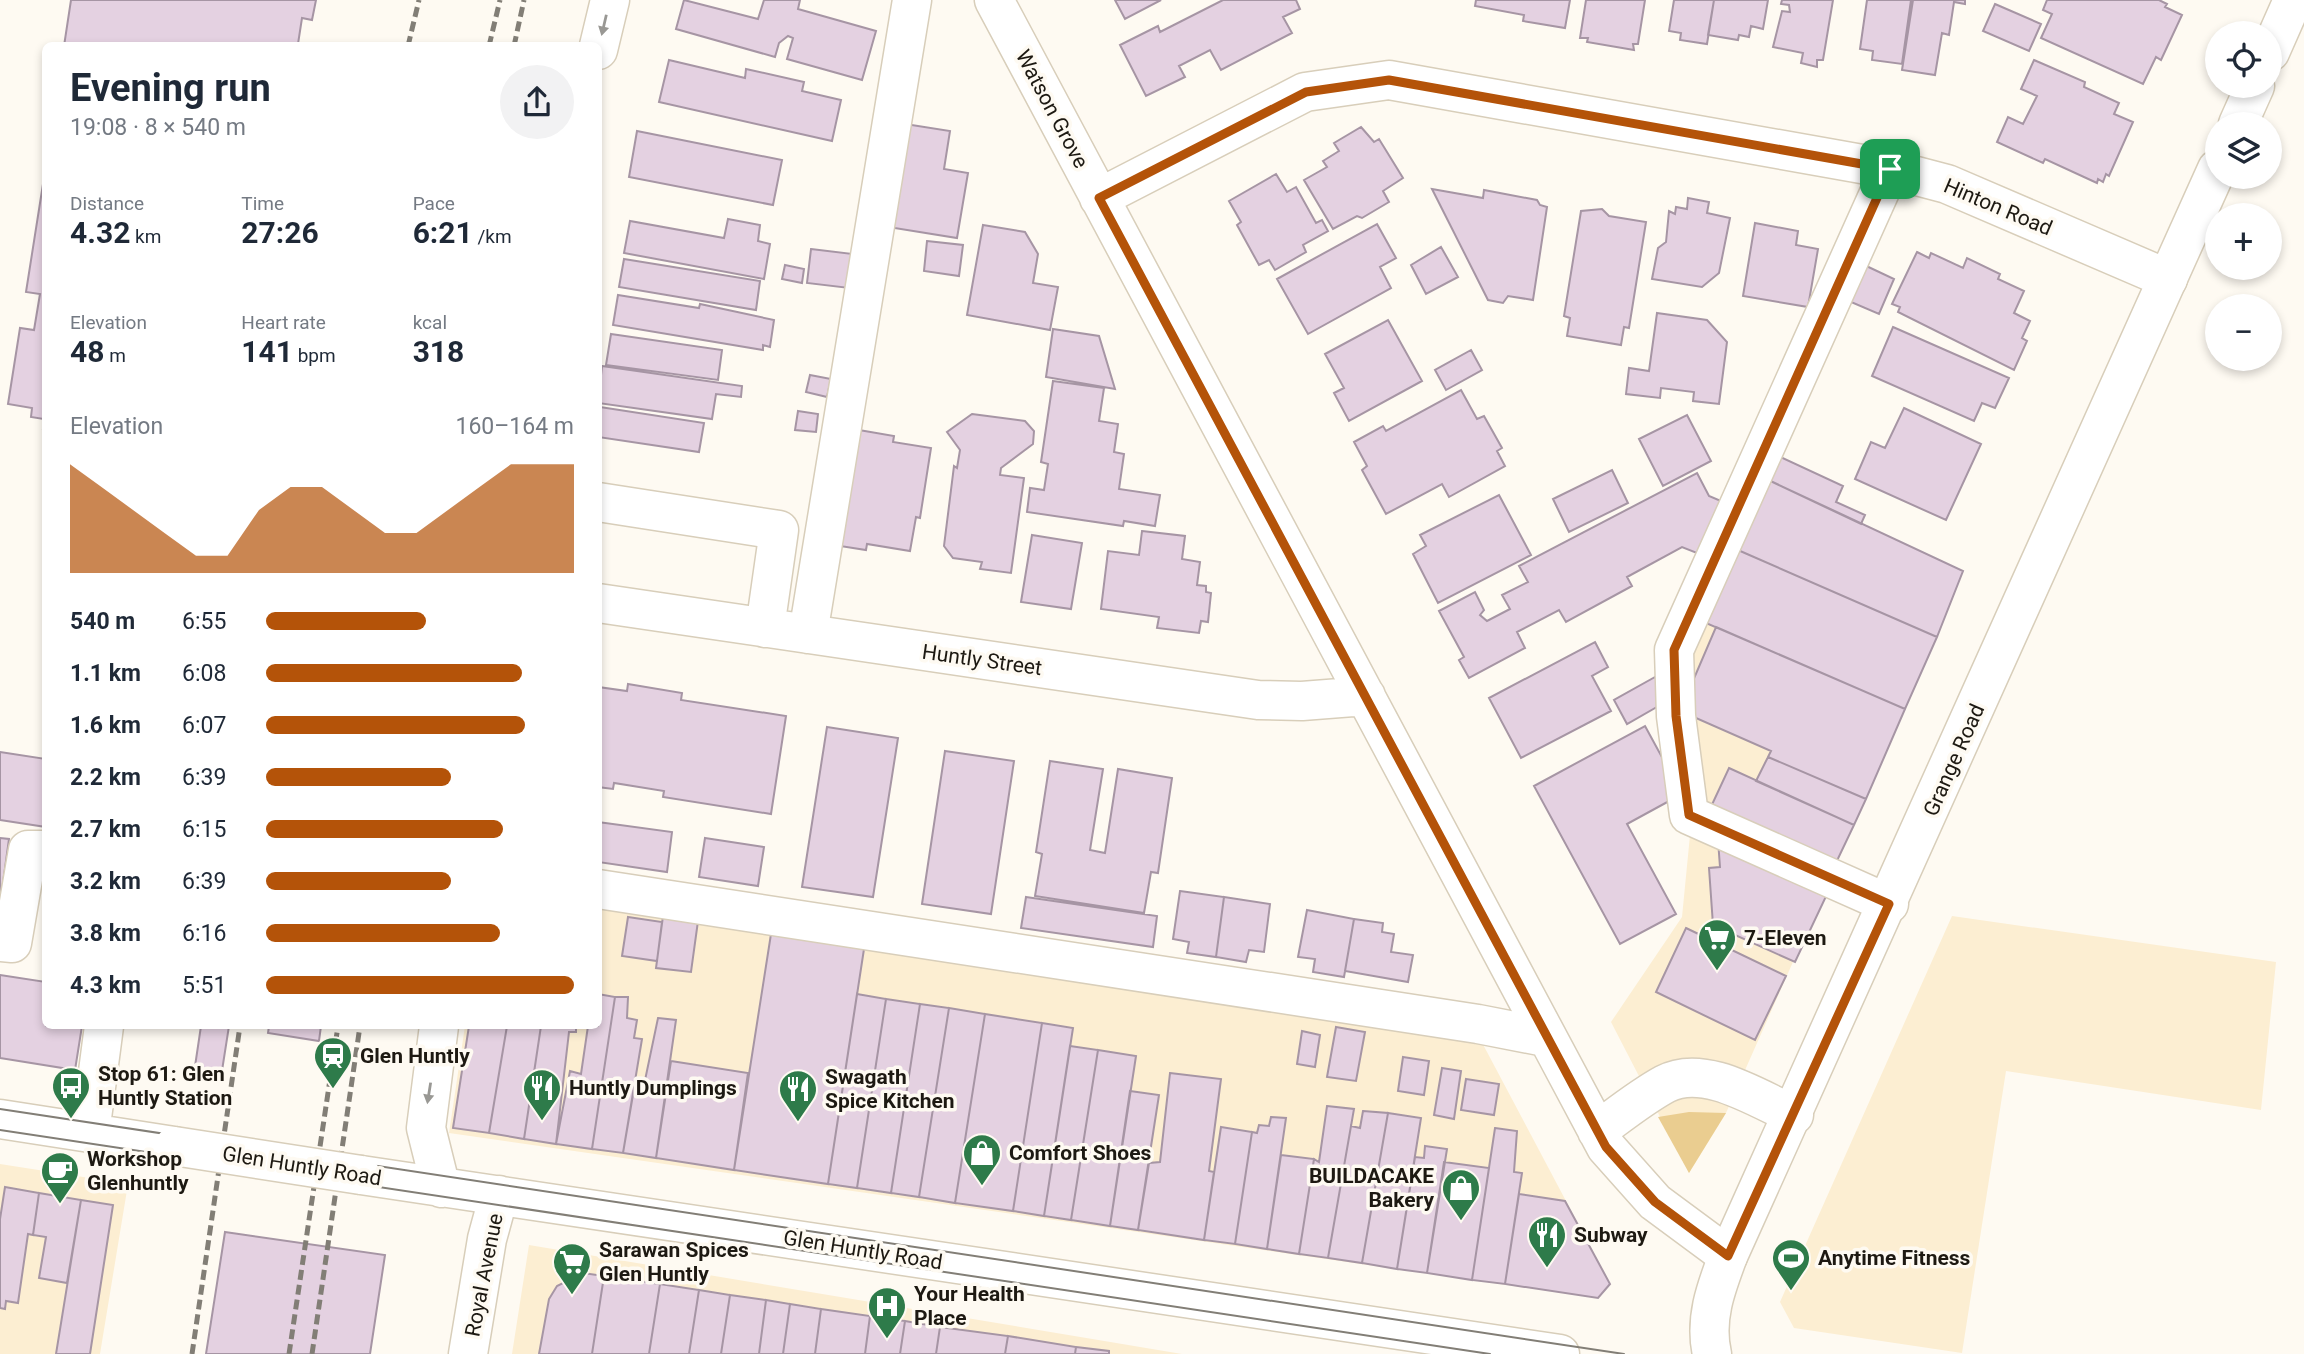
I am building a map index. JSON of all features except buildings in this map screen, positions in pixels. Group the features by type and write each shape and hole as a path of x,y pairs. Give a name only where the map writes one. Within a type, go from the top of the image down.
{"street":[{"path":"600,42 610,0"},
{"path":"808,634 912,0"},
{"name":"Watson Grove","path":"994,0 1597,1130 1626,1173 1655,1202 1728,1256"},
{"path":"2282,25 2293,0"},
{"name":"Hinton Road","path":"1099,198 1306,92 1389,80 1890,169 1947,184 2168,278"},
{"path":"1889,904 1689,815 1676,716 1674,650 1890,169"},
{"name":"Grange Road","path":"1712,1354 1709,1334 1712,1308 1728,1256 1889,904 2208,189"},
{"path":"602,503 779,530 765,628"},
{"name":"Huntly Street","path":"602,604 1258,700 1302,701 1366,695"},
{"path":"0,942 12,943 28,850 42,850"},
{"path":"602,890 1478,1024 1545,1037"},
{"path":"90,1133 104,1029"},
{"path":"439,1029 426,1128 441,1188"},
{"path":"1597,1130 1665,1084 1685,1078 1716,1082 1794,1115"},
{"name":"Glen Huntly Road","path":"0,1119 441,1188 1560,1354"},
{"name":"Royal Avenue","path":"468,1354 487,1239 499,1195"}],"shaded area":[{"path":"1731,547 1937,637 1726,1113 1689,1173 1611,1022 1682,917 1691,825 1674,696"},
{"path":"602,902 1478,1035 1610,1284 1598,1298 449,1133 465,1029 602,1029"},
{"path":"1952,916 2276,962 2261,1110 2006,1071 1962,1353 1794,1328 1780,1302"},
{"path":"1689,1112 1726,1113 1689,1173 1658,1117"},
{"path":"0,1164 128,1184 100,1354 0,1354"},
{"path":"529,1245 1182,1354 512,1354"}],"tram line":[{"path":"0,1109 1624,1354"},
{"path":"0,1130 1490,1354"}],"railway":[{"path":"409,42 419,0"},
{"path":"490,42 500,0"},
{"path":"515,42 524,0"},
{"path":"192,1354 240,1029"},
{"path":"289,1354 338,1029"},
{"path":"312,1354 360,1029"}],"place":[{"name":"7-Eleven","path":"1717,972"},
{"name":"Glen Huntly","path":"333,1090"},
{"name":"Stop 61: Glen Huntly Station","path":"71,1120"},
{"name":"Huntly Dumplings","path":"542,1122"},
{"name":"Swagath Spice Kitchen","path":"798,1123"},
{"name":"Comfort Shoes","path":"982,1187"},
{"name":"Workshop Glenhuntly","path":"60,1205"},
{"name":"BUILDACAKE Bakery","path":"1461,1222"},
{"name":"Subway","path":"1547,1269"},
{"name":"Anytime Fitness","path":"1791,1292"},
{"name":"Sarawan Spices Glen Huntly","path":"572,1296"},
{"name":"Your Health Place","path":"887,1340"}],"route":[{"path":"1389,80 1890,169 1674,650 1674,696 1689,815 1889,904 1728,1256 1655,1202 1626,1173 1606,1147 1099,198 1306,92 1389,80"}]}
